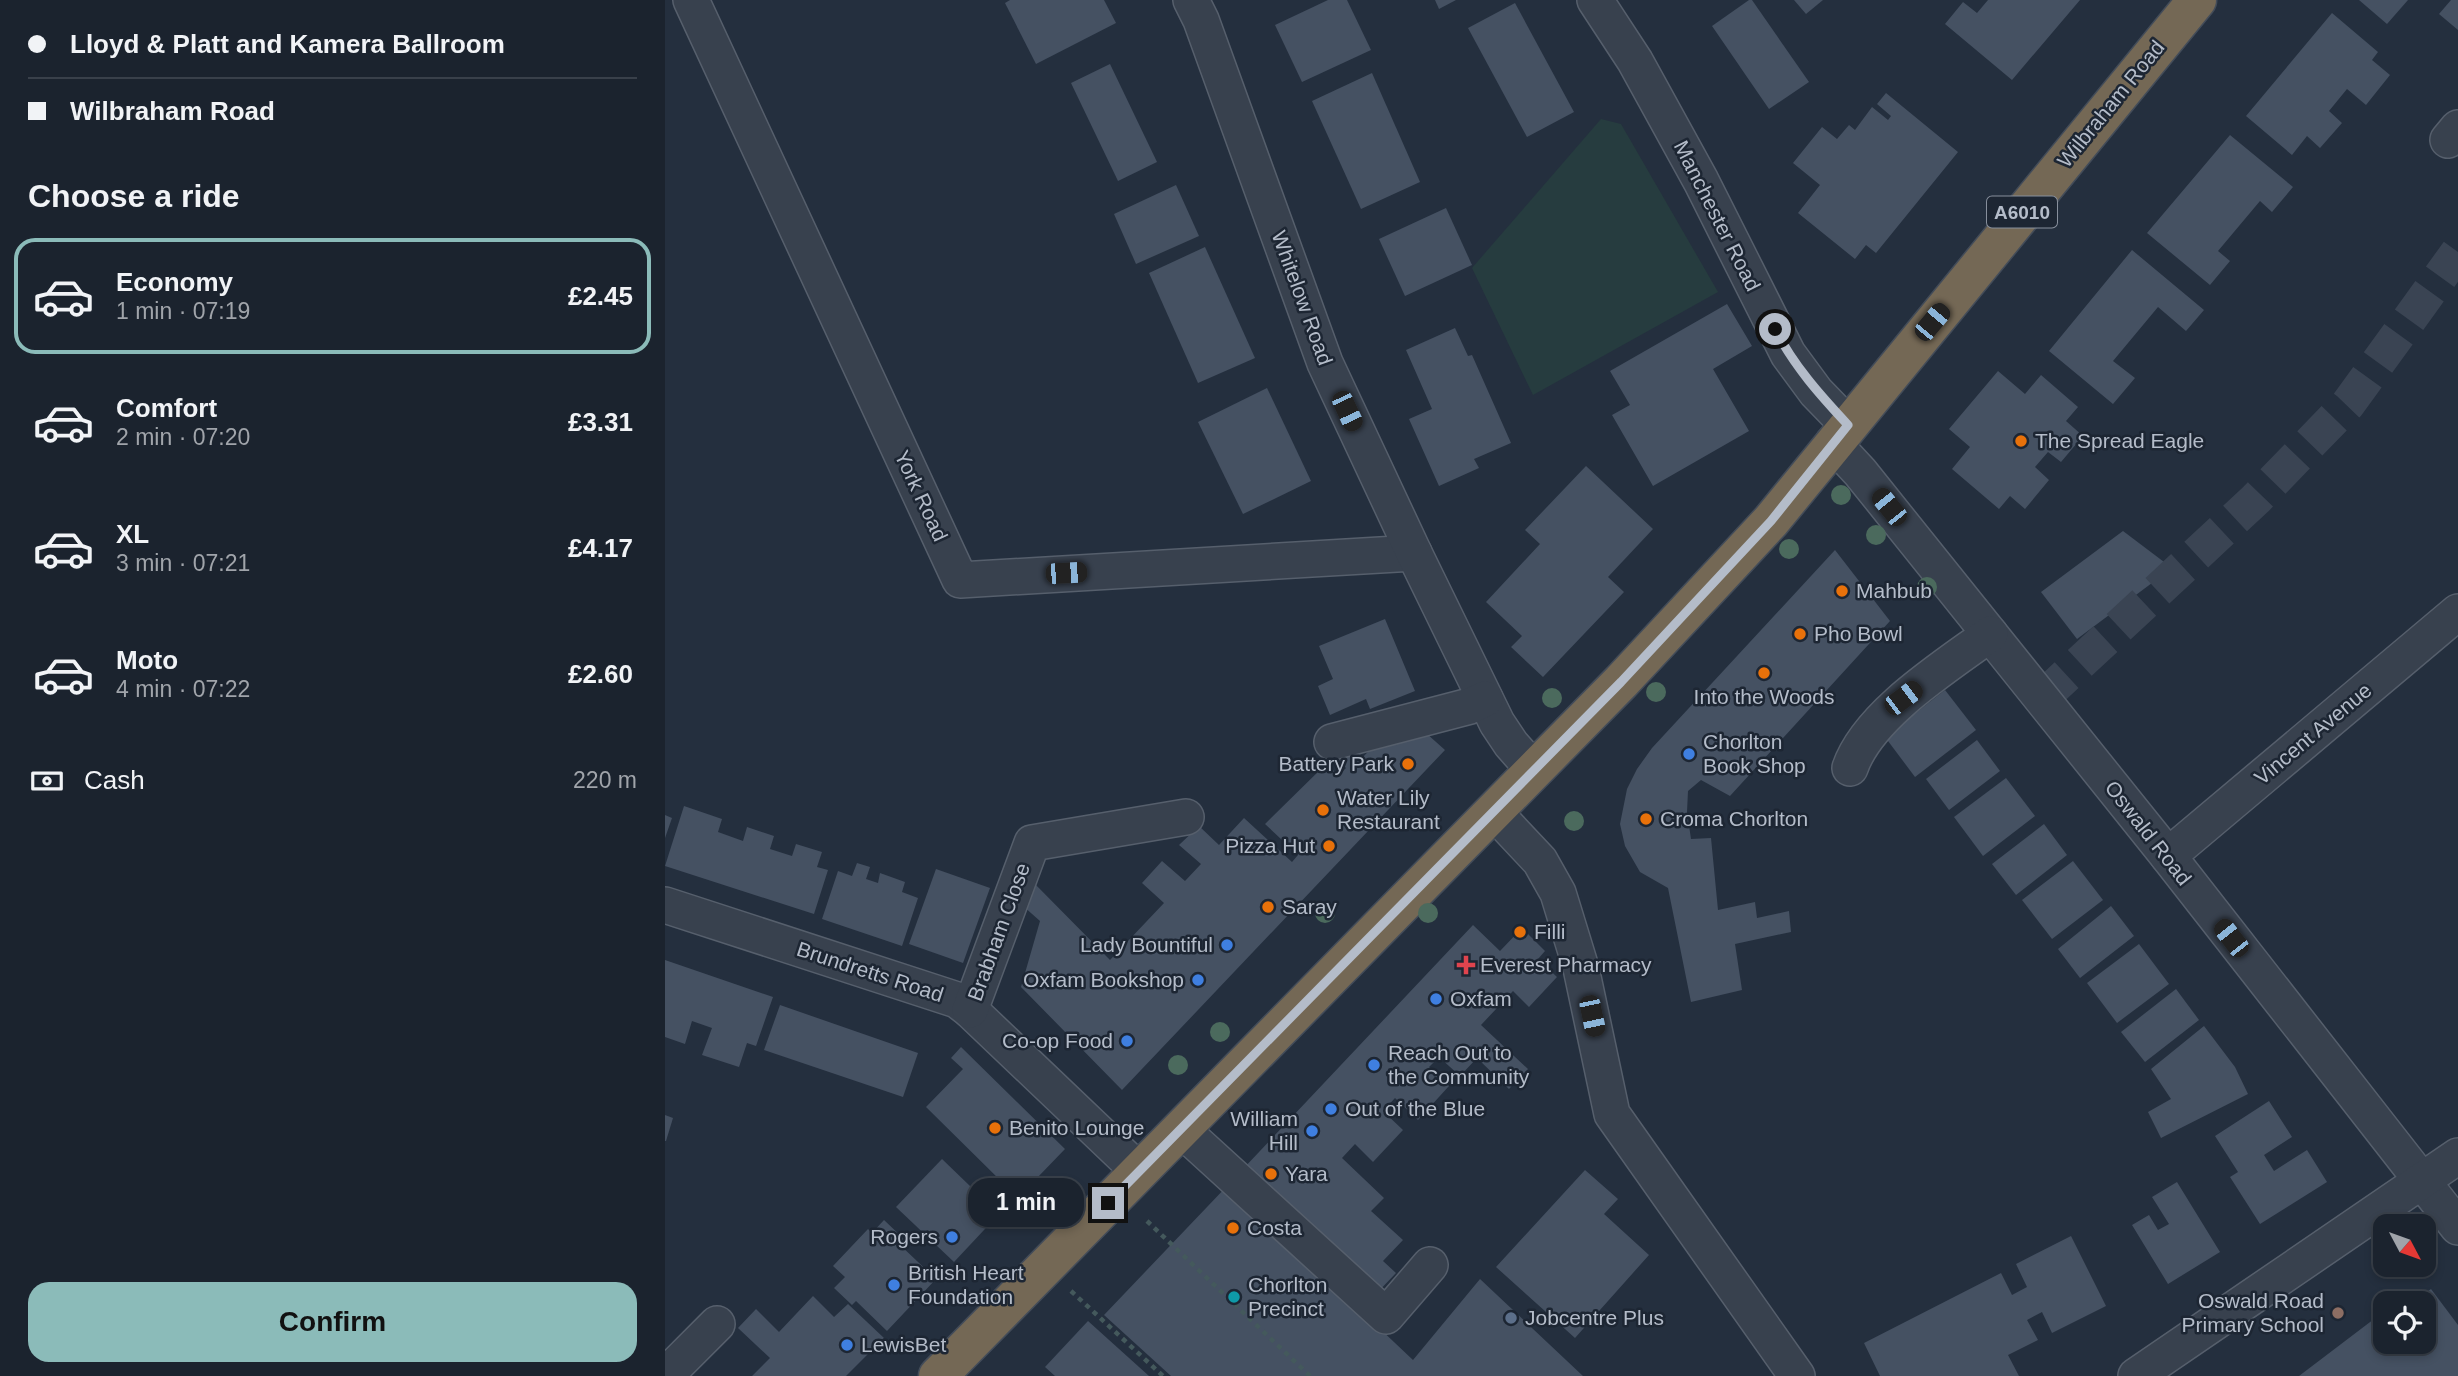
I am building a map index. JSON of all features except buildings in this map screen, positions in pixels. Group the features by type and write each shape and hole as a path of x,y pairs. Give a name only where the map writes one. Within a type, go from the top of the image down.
{"highway":[{"name":"Wilbraham Road","path":"938,1376 1621,682 1763,530 2197,0"}],"street":[{"name":"York Road","path":"691,0 960,580 1414,553"},
{"name":"Whitelow Road","path":"1191,0 1325,363 1485,699 1511,744 1534,770"},
{"name":"Manchester Road","path":"1595,0 1642,73 1701,181 1788,354 1817,391 1841,434"},
{"name":"Oswald Road","path":"1841,434 1860,472 2168,856 2458,1227"},
{"name":"Vincent Avenue","path":"2168,856 2458,612"},
{"path":"1850,768 1856,750 1903,698 1990,634"},
{"path":"1332,742 1470,706 1485,699"},
{"path":"1494,812 1530,848 1550,876 1558,893 1581,968 1612,1114 1797,1376"},
{"name":"Brabham Close","path":"970,1010 1032,843 1186,817"},
{"name":"Brundretts Road","path":"665,905 957,1000 1140,1172"},
{"path":"1181,1129 1386,1316 1430,1265"},
{"path":"2136,1376 2458,1156"},
{"path":"665,1376 717,1324"}],"path":[{"path":"1147,1222 1310,1376"},
{"path":"1076,1296 1163,1376"}],"green space":[{"path":"1601,119 1621,124 1718,292 1533,395 1472,268"}],"tunnel":[{"path":"2041,699 2256,499 2348,404 2458,252"}],"place":[{"name":"The Spread Eagle","path":"2021,441"},
{"name":"Mahbub","path":"1842,591"},
{"name":"Pho Bowl","path":"1800,634"},
{"name":"Into the Woods","path":"1764,673"},
{"name":"Chorlton Book Shop","path":"1689,754"},
{"name":"Battery Park","path":"1408,764"},
{"name":"Water Lily Restaurant","path":"1323,810"},
{"name":"Croma Chorlton","path":"1646,819"},
{"name":"Pizza Hut","path":"1329,846"},
{"name":"Saray","path":"1268,907"},
{"name":"Filli","path":"1520,932"},
{"name":"Lady Bountiful","path":"1227,945"},
{"name":"Everest Pharmacy","path":"1466,965"},
{"name":"Oxfam Bookshop","path":"1198,980"},
{"name":"Oxfam","path":"1436,999"},
{"name":"Co-op Food","path":"1127,1041"},
{"name":"Reach Out to the Community","path":"1374,1065"},
{"name":"Out of the Blue","path":"1331,1109"},
{"name":"Benito Lounge","path":"995,1128"},
{"name":"William Hill","path":"1312,1131"},
{"name":"Yara","path":"1271,1174"},
{"name":"Costa","path":"1233,1228"},
{"name":"Rogers","path":"952,1237"},
{"name":"British Heart Foundation","path":"894,1285"},
{"name":"Chorlton Precinct","path":"1234,1297"},
{"name":"Oswald Road Primary School","path":"2338,1313"},
{"name":"Jobcentre Plus","path":"1511,1318"},
{"name":"LewisBet","path":"847,1345"}],"route":[{"path":"1108,1203 1621,682 1771,521 1848,425 1788,354 1775,329"}]}
